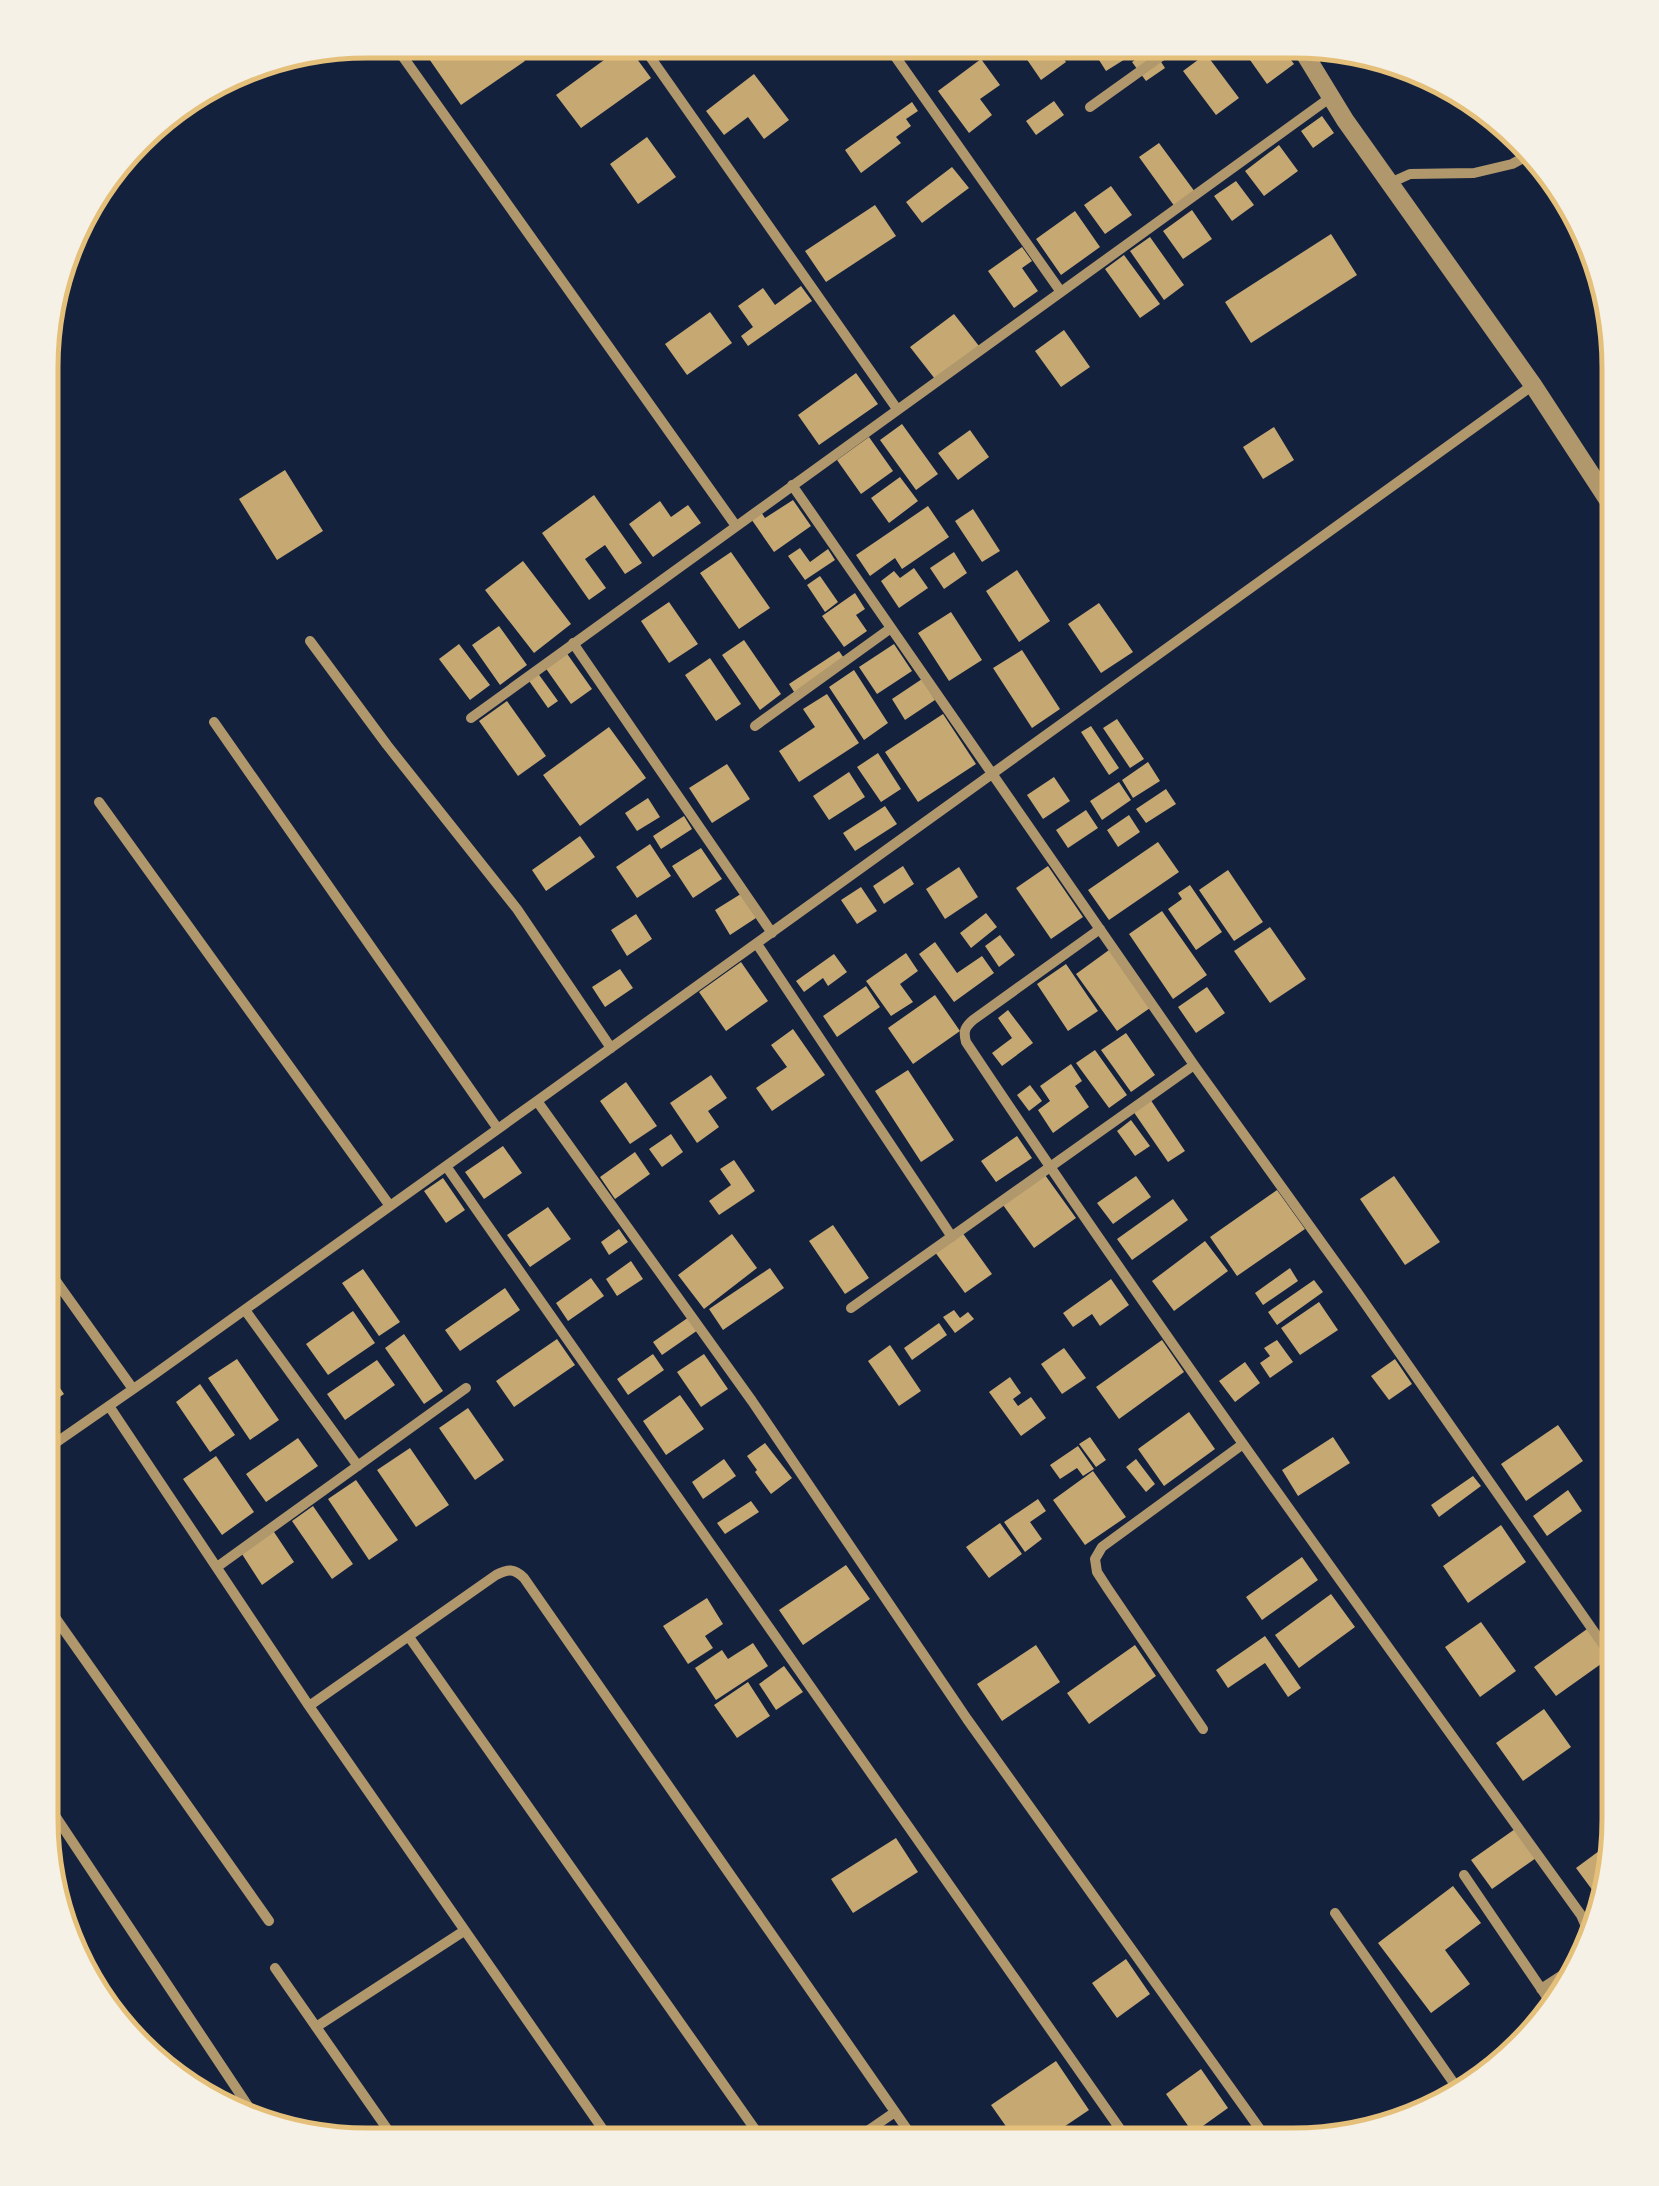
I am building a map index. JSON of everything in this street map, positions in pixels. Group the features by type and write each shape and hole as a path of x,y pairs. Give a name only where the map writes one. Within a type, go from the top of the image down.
{"street":[{"path":"404,58 736,526"},
{"path":"651,58 898,410"},
{"path":"895,58 1061,292"},
{"path":"1090,107 1159,58"},
{"path":"1308,59 1602,491"},
{"path":"471,718 1331,97"},
{"path":"1390,183 1410,174 1474,172 1521,159"},
{"path":"58,1440 758,944 1533,385"},
{"path":"792,486 1601,1642"},
{"path":"755,726 891,628"},
{"path":"310,640 398,760 517,910 612,1048"},
{"path":"573,643 772,933"},
{"path":"214,722 498,1130"},
{"path":"99,802 390,1206"},
{"path":"1100,929 965,1027 966,1042 1243,1444 1584,1922"},
{"path":"758,944 952,1237"},
{"path":"850,1308 1194,1065"},
{"path":"537,1102 752,1401 967,1719 1259,2128"},
{"path":"446,1166 1119,2128"},
{"path":"58,1284 133,1390"},
{"path":"246,1310 358,1466"},
{"path":"216,1567 466,1388"},
{"path":"109,1406 309,1706 602,2128"},
{"path":"1203,1729 1097,1572 1095,1559 1102,1546 1243,1444"},
{"path":"309,1706 496,1575 516,1570 906,2128"},
{"path":"58,1622 269,1922"},
{"path":"409,1637 755,2128"},
{"path":"58,1820 247,2105"},
{"path":"1464,1874 1546,1996"},
{"path":"1335,1914 1453,2082"},
{"path":"316,2027 464,1930"},
{"path":"275,1968 387,2128"},
{"path":"1541,1989 1556,1980"},
{"path":"871,2128 895,2112"}],"building":[{"path":"428,58 523,58 525,61 461,105"},
{"path":"607,58 636,58 651,78 581,128 556,95"},
{"path":"1026,58 1063,58 1066,62 1041,80"},
{"path":"1098,58 1127,58 1106,71"},
{"path":"1138,58 1158,58 1165,68 1146,81 1132,62"},
{"path":"1201,58 1209,58 1239,98 1216,115 1183,71"},
{"path":"1249,58 1290,58 1294,64 1267,84"},
{"path":"981,59 1000,85 980,99 992,115 969,133 938,91"},
{"path":"754,74 789,120 764,139 748,117 724,135 706,111"},
{"path":"1054,101 1064,115 1036,135 1026,121"},
{"path":"912,102 918,111 906,119 911,126 896,137 901,143 861,173 845,150"},
{"path":"1322,116 1334,133 1313,148 1301,131"},
{"path":"647,137 676,177 638,204 610,164"},
{"path":"1159,143 1195,192 1175,207 1139,157"},
{"path":"1279,145 1298,171 1264,196 1245,171"},
{"path":"952,167 969,188 922,223 906,202"},
{"path":"1236,181 1254,205 1232,221 1214,196"},
{"path":"1111,186 1132,215 1105,234 1084,205"},
{"path":"875,205 896,236 826,282 805,251"},
{"path":"1192,210 1212,239 1183,259 1163,231"},
{"path":"1075,211 1100,247 1061,275 1036,239"},
{"path":"1331,234 1357,275 1251,343 1225,302"},
{"path":"1150,237 1184,285 1164,300 1130,251"},
{"path":"1022,247 1032,261 1022,268 1038,291 1014,308 988,271"},
{"path":"1124,255 1160,304 1140,318 1105,269"},
{"path":"801,286 812,301 748,346 741,336 753,327 738,306 763,288 775,305"},
{"path":"710,312 732,343 687,375 665,344"},
{"path":"954,314 979,346 935,379 910,347"},
{"path":"1064,330 1090,367 1061,387 1035,351"},
{"path":"856,373 878,404 819,445 798,415"},
{"path":"902,424 938,474 916,490 880,440"},
{"path":"1274,427 1294,460 1263,479 1243,447"},
{"path":"970,430 989,457 958,480 938,453"},
{"path":"869,437 893,471 861,494 837,460"},
{"path":"285,470 323,531 277,560 239,499"},
{"path":"900,477 918,501 889,523 871,498"},
{"path":"594,495 642,563 625,574 605,545 585,559 606,588 589,600 542,533"},
{"path":"793,500 811,526 774,552 747,513 757,506 765,518"},
{"path":"660,501 671,517 688,505 701,523 653,557 629,524"},
{"path":"928,506 949,537 902,569 895,558 870,576 856,555"},
{"path":"973,509 1000,551 982,562 955,521"},
{"path":"800,548 810,562 828,549 835,560 805,580 788,556"},
{"path":"731,552 770,608 739,629 700,573"},
{"path":"954,552 967,573 944,589 930,568"},
{"path":"523,561 571,624 534,653 485,590"},
{"path":"914,568 928,588 899,608 881,581 894,571 900,578"},
{"path":"1017,570 1050,621 1019,642 986,591"},
{"path":"820,576 838,602 825,612 807,585"},
{"path":"855,593 865,609 856,615 867,631 844,647 822,616"},
{"path":"669,602 698,644 669,663 641,621"},
{"path":"1099,603 1133,652 1101,673 1068,624"},
{"path":"951,612 982,660 949,681 918,633"},
{"path":"499,626 527,665 500,685 472,645"},
{"path":"744,640 781,694 760,710 722,655"},
{"path":"459,644 490,685 470,700 439,659"},
{"path":"894,644 912,671 877,694 859,667"},
{"path":"563,648 592,689 571,704 542,663"},
{"path":"1022,650 1060,709 1032,728 993,668"},
{"path":"839,651 848,664 798,698 789,684"},
{"path":"710,658 741,704 716,721 685,675"},
{"path":"854,670 888,723 864,740 829,687"},
{"path":"537,672 558,701 548,708 527,678"},
{"path":"922,679 935,700 905,720 892,699"},
{"path":"827,694 859,743 799,782 779,751 815,727 803,709"},
{"path":"507,701 546,756 518,776 479,721"},
{"path":"943,714 976,764 918,802 885,752"},
{"path":"1117,719 1144,759 1130,768 1103,728"},
{"path":"1091,726 1119,768 1109,775 1081,732"},
{"path":"609,727 646,778 580,826 543,775"},
{"path":"878,753 901,789 881,802 857,767"},
{"path":"1148,762 1160,781 1133,798 1122,780"},
{"path":"727,764 750,799 712,823 689,788"},
{"path":"849,772 865,797 829,820 813,796"},
{"path":"1054,777 1070,801 1043,819 1027,795"},
{"path":"1119,782 1131,800 1102,820 1090,801"},
{"path":"1166,789 1176,804 1146,823 1136,809"},
{"path":"648,798 660,817 637,831 625,813"},
{"path":"885,806 897,824 855,851 843,833"},
{"path":"1086,810 1098,828 1068,848 1056,830"},
{"path":"1129,815 1140,832 1118,847 1107,830"},
{"path":"684,816 692,829 661,849 653,836"},
{"path":"580,836 595,857 546,891 532,870"},
{"path":"1158,842 1179,872 1109,920 1088,890"},
{"path":"650,844 671,876 637,898 616,867"},
{"path":"701,848 722,879 693,898 672,866"},
{"path":"903,866 914,884 884,904 873,886"},
{"path":"1048,866 1083,917 1051,939 1016,888"},
{"path":"959,867 978,897 945,919 926,889"},
{"path":"1228,870 1263,922 1234,941 1199,890"},
{"path":"1190,885 1222,932 1196,950 1168,909 1182,899 1178,893"},
{"path":"861,887 877,911 857,924 841,900"},
{"path":"744,892 759,916 730,935 715,910"},
{"path":"1162,911 1207,975 1173,999 1129,934"},
{"path":"986,913 997,927 971,948 960,933"},
{"path":"636,914 652,939 627,956 611,930"},
{"path":"1270,927 1306,979 1270,1003 1234,951"},
{"path":"1000,935 1015,955 999,967 985,946"},
{"path":"935,942 957,973 982,956 994,973 954,1002 919,954"},
{"path":"1109,950 1150,1008 1117,1031 1076,974"},
{"path":"906,953 918,971 900,984 913,1002 891,1016 866,981"},
{"path":"834,954 847,972 828,986 823,978 804,992 796,981"},
{"path":"741,962 768,1001 726,1031 699,992"},
{"path":"1066,964 1098,1011 1068,1031 1037,984"},
{"path":"620,969 633,988 605,1007 592,987"},
{"path":"866,986 880,1007 837,1037 823,1016"},
{"path":"1207,987 1225,1013 1196,1033 1178,1007"},
{"path":"935,995 960,1031 913,1064 888,1028"},
{"path":"1008,1010 1033,1043 1002,1066 992,1053 1012,1038 998,1018"},
{"path":"793,1029 825,1075 772,1111 756,1088 787,1067 771,1045"},
{"path":"1126,1033 1155,1075 1131,1092 1101,1050"},
{"path":"1095,1050 1127,1095 1109,1108 1076,1063"},
{"path":"1071,1064 1082,1081 1075,1086 1089,1107 1053,1133 1038,1110 1050,1101 1040,1086"},
{"path":"908,1070 954,1140 921,1162 875,1091"},
{"path":"711,1075 727,1098 708,1111 719,1127 697,1143 670,1103"},
{"path":"626,1082 657,1126 630,1144 600,1101"},
{"path":"1030,1085 1042,1101 1029,1111 1017,1095"},
{"path":"1150,1099 1185,1151 1168,1162 1133,1111"},
{"path":"1131,1120 1150,1146 1135,1156 1117,1131"},
{"path":"671,1134 683,1152 662,1167 649,1149"},
{"path":"1017,1136 1032,1158 996,1182 981,1161"},
{"path":"503,1146 522,1173 484,1199 465,1172"},
{"path":"635,1152 650,1174 615,1199 600,1177"},
{"path":"734,1160 755,1191 719,1215 709,1201 731,1185 720,1169"},
{"path":"1045,1175 1076,1218 1034,1248 1003,1205"},
{"path":"1136,1176 1151,1197 1113,1224 1097,1203"},
{"path":"1394,1176 1440,1242 1405,1265 1360,1199"},
{"path":"443,1178 465,1210 446,1223 424,1191"},
{"path":"1277,1190 1305,1229 1237,1276 1210,1237"},
{"path":"1173,1199 1188,1220 1132,1260 1117,1239"},
{"path":"548,1207 571,1239 530,1267 507,1235"},
{"path":"833,1225 869,1278 845,1294 809,1241"},
{"path":"959,1228 992,1274 965,1293 932,1248"},
{"path":"619,1229 628,1242 609,1255 601,1242"},
{"path":"732,1234 757,1268 704,1309 678,1275"},
{"path":"1205,1241 1228,1271 1174,1311 1152,1281"},
{"path":"631,1261 643,1279 617,1296 606,1279"},
{"path":"770,1268 784,1288 723,1330 709,1309"},
{"path":"1290,1268 1298,1281 1263,1305 1255,1293"},
{"path":"363,1269 400,1322 379,1336 342,1283"},
{"path":"591,1278 604,1296 568,1321 556,1303"},
{"path":"1111,1279 1129,1305 1100,1326 1092,1314 1073,1327 1063,1313"},
{"path":"1314,1280 1323,1292 1277,1325 1268,1312"},
{"path":"505,1288 520,1310 460,1351 445,1330"},
{"path":"1319,1302 1338,1330 1300,1355 1281,1328"},
{"path":"954,1310 960,1318 968,1312 974,1319 955,1333 943,1317"},
{"path":"353,1311 375,1343 328,1375 306,1344"},
{"path":"689,1317 698,1330 662,1355 653,1342"},
{"path":"939,1323 947,1335 912,1360 904,1348"},
{"path":"404,1334 443,1391 424,1404 385,1348"},
{"path":"557,1339 575,1365 514,1407 496,1381"},
{"path":"1162,1340 1184,1372 1119,1419 1096,1387"},
{"path":"1277,1340 1293,1362 1270,1378 1260,1363 1270,1356 1264,1348"},
{"path":"890,1345 921,1391 899,1406 868,1361"},
{"path":"1064,1348 1086,1378 1062,1394 1041,1364"},
{"path":"653,1354 664,1370 628,1395 617,1379"},
{"path":"704,1354 728,1389 701,1407 677,1372"},
{"path":"237,1359 279,1420 250,1440 208,1378"},
{"path":"1395,1359 1412,1384 1389,1400 1371,1376"},
{"path":"377,1360 395,1385 345,1420 327,1394"},
{"path":"1245,1362 1260,1383 1235,1402 1219,1381"},
{"path":"1010,1377 1021,1393 1013,1399 1018,1406 1031,1397 1046,1418 1021,1436 989,1392"},
{"path":"200,1384 235,1435 210,1452 176,1402"},
{"path":"680,1395 704,1429 666,1455 643,1421"},
{"path":"468,1408 504,1460 475,1480 439,1428"},
{"path":"1189,1412 1215,1449 1164,1486 1138,1449"},
{"path":"1558,1425 1583,1461 1526,1501 1501,1464"},
{"path":"1090,1437 1106,1460 1096,1467 1079,1444"},
{"path":"1333,1437 1350,1463 1298,1496 1282,1470"},
{"path":"298,1438 318,1466 266,1502 246,1474"},
{"path":"765,1443 792,1478 771,1494 747,1456"},
{"path":"1078,1446 1094,1469 1083,1476 1077,1468 1060,1479 1050,1465"},
{"path":"410,1448 449,1505 416,1527 377,1470"},
{"path":"216,1456 254,1512 222,1535 183,1479"},
{"path":"724,1459 736,1476 703,1499 692,1482"},
{"path":"1136,1459 1155,1484 1146,1492 1126,1467"},
{"path":"1093,1471 1126,1517 1085,1545 1053,1500"},
{"path":"1473,1476 1481,1486 1439,1517 1431,1505"},
{"path":"356,1480 398,1540 369,1560 328,1499"},
{"path":"1568,1490 1582,1511 1547,1536 1533,1516"},
{"path":"1038,1499 1046,1511 1030,1522 1042,1539 1025,1552 1004,1522"},
{"path":"751,1501 759,1512 725,1534 717,1523"},
{"path":"313,1506 353,1564 332,1579 292,1521"},
{"path":"1000,1523 1022,1554 989,1578 966,1547"},
{"path":"1501,1525 1526,1562 1468,1603 1443,1566"},
{"path":"272,1529 294,1562 262,1585 240,1551"},
{"path":"1302,1557 1318,1580 1262,1620 1246,1597"},
{"path":"846,1565 870,1599 803,1645 779,1610"},
{"path":"1331,1594 1355,1627 1299,1668 1275,1635"},
{"path":"707,1598 723,1624 705,1636 713,1648 688,1664 663,1626"},
{"path":"1481,1622 1516,1671 1480,1697 1445,1647"},
{"path":"1587,1629 1601,1649 1601,1664 1556,1696 1534,1667"},
{"path":"1265,1636 1301,1688 1288,1697 1265,1663 1228,1688 1216,1670"},
{"path":"753,1643 768,1666 716,1700 695,1668 722,1650 728,1659"},
{"path":"1036,1645 1060,1682 1002,1721 977,1684"},
{"path":"1135,1645 1156,1676 1089,1724 1067,1693"},
{"path":"784,1666 803,1692 776,1710 759,1684"},
{"path":"748,1682 770,1716 737,1738 714,1705"},
{"path":"1544,1709 1571,1747 1523,1781 1496,1743"},
{"path":"1515,1829 1536,1858 1492,1889 1471,1860"},
{"path":"896,1838 918,1872 853,1913 831,1879"},
{"path":"1600,1851 1593,1891 1576,1868"},
{"path":"1453,1886 1481,1923 1445,1950 1470,1984 1431,2013 1378,1943"},
{"path":"1126,1959 1150,1994 1117,2018 1092,1983"},
{"path":"1056,2061 1089,2110 1062,2128 1007,2128 991,2105"},
{"path":"1201,2069 1228,2108 1200,2128 1190,2128 1166,2094"}]}
